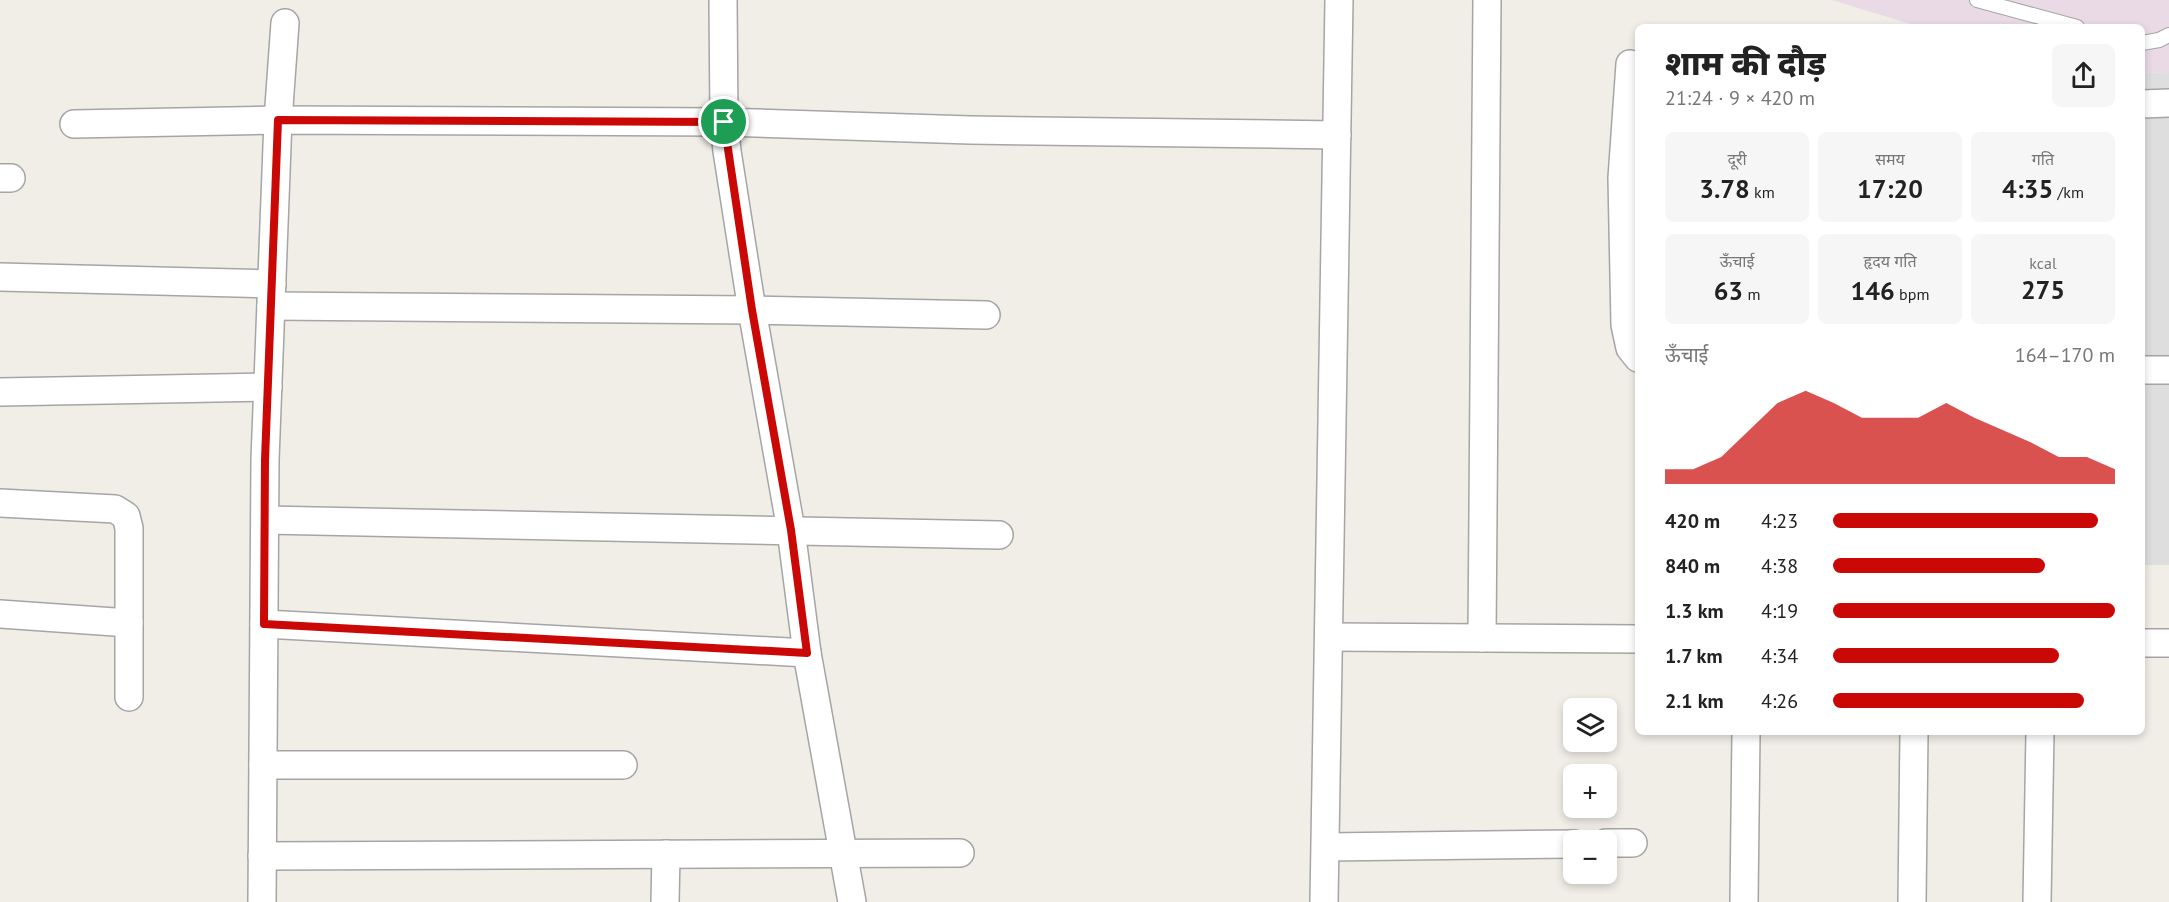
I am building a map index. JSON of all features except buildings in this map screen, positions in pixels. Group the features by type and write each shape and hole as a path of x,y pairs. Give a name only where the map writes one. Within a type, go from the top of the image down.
{"street":[{"path":"723,0 724,122 752,310 791,530 807,653 852,902"},
{"path":"1324,902 1339,0"},
{"path":"1482,638 1487,0"},
{"path":"262,902 265,460 278,120 285,23"},
{"path":"1630,64 1622,178 1625,325 1630,348 1635,354"},
{"path":"2145,104 2169,103"},
{"path":"74,124 278,120 724,122 970,130 1337,135"},
{"path":"0,277 272,295 986,315"},
{"path":"2145,370 2169,370"},
{"path":"0,392 268,387"},
{"path":"0,503 115,509 126,516 129,528 129,697"},
{"path":"266,520 999,535"},
{"path":"0,614 129,623"},
{"path":"264,624 807,653"},
{"path":"1329,637 1635,639"},
{"path":"2145,643 2169,643"},
{"path":"1744,902 1746,735"},
{"path":"1912,902 1914,735"},
{"path":"2037,902 2040,735"},
{"path":"263,765 623,765"},
{"path":"1326,847 1563,844"},
{"path":"262,856 960,853"},
{"path":"665,902 666,854"}],"lane":[{"path":"1977,0 2066,24"},
{"path":"2145,42 2159,40 2169,35"}],"shaded area":[{"path":"1832,0 2169,0 2169,72 2145,73 2145,24 1910,24"},
{"path":"2169,72 2169,565 2145,565 2145,73"}],"route":[{"path":"278,120 724,122 752,310 791,530 807,653 264,624 265,460 278,120"}]}
